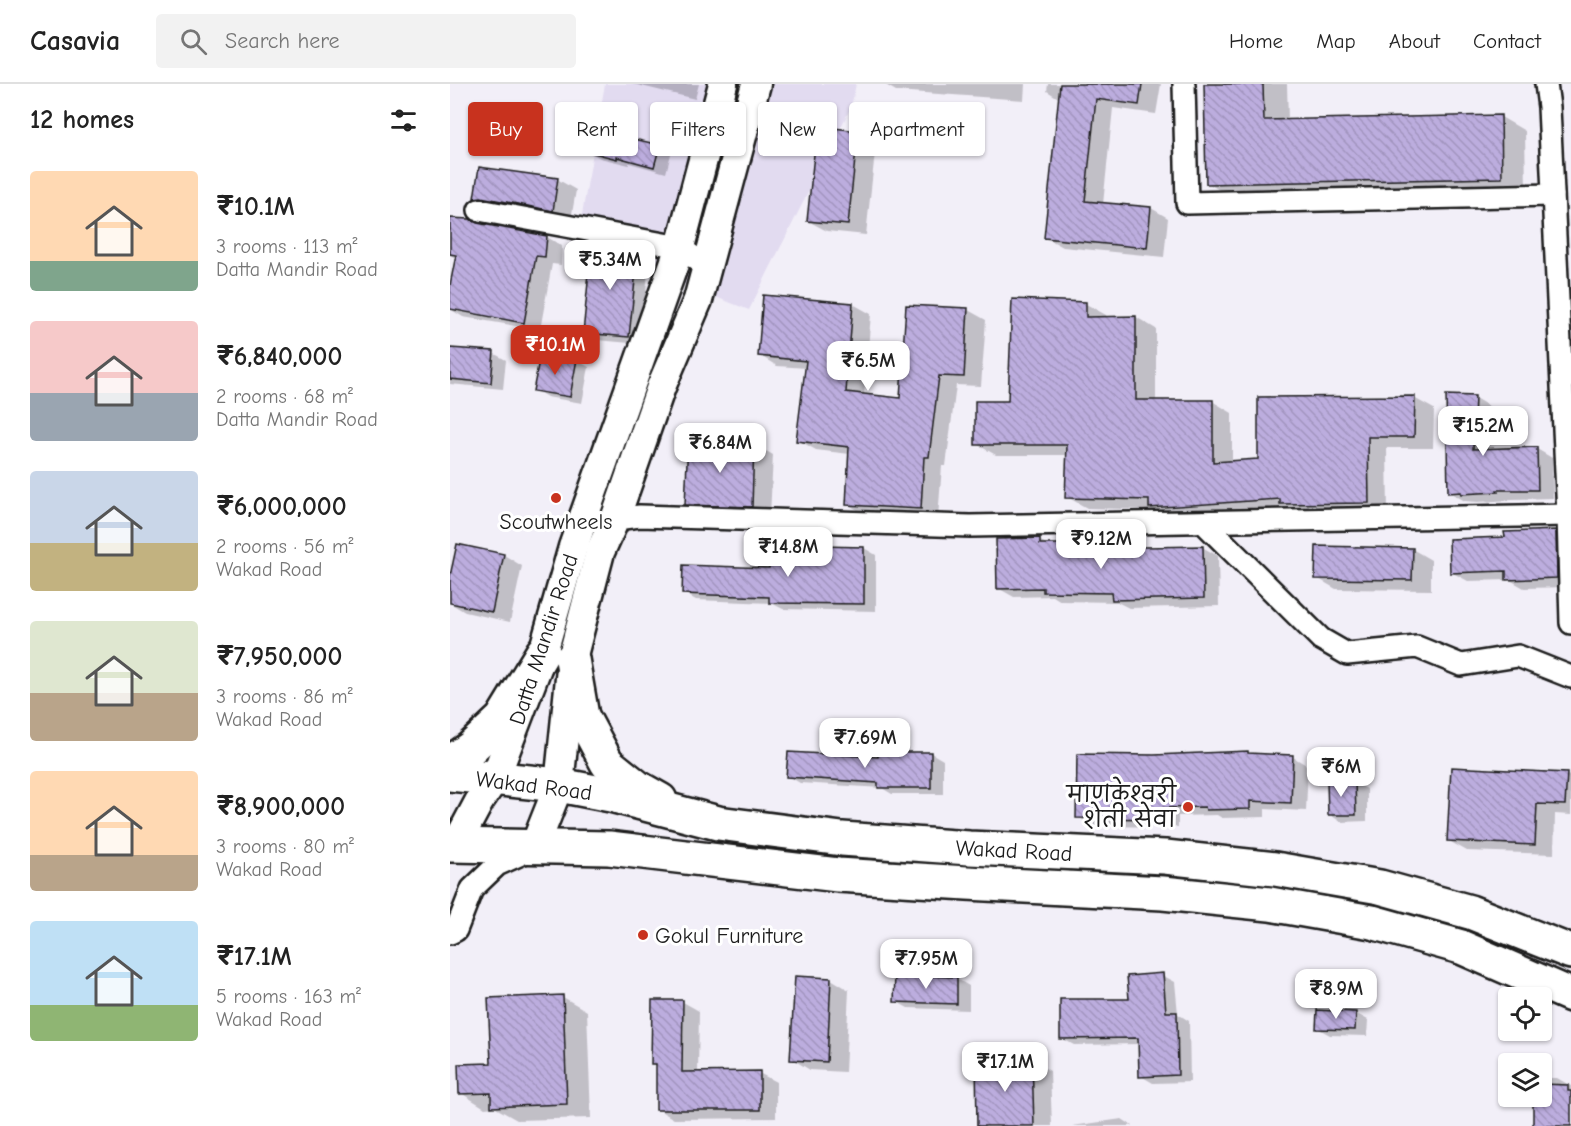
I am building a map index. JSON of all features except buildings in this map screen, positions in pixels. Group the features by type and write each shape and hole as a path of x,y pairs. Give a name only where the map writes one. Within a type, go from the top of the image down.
{"main road":[{"name":"Datta Mandir Road","path":"534,848 559,785 558,656 573,547 680,247 723,84"},
{"name":"Datta Mandir Road","path":"452,849 495,778 558,656 615,519 661,387 698,300 756,84"},
{"path":"450,763 471,748 502,719 558,656 582,716 607,762 637,786 663,802 718,823"},
{"name":"Wakad Road","path":"450,774 559,785 611,795 718,823 842,839 969,848 1166,857 1275,868 1380,887 1470,912 1571,952"},
{"name":"Wakad Road","path":"452,849 609,848 838,874 1163,893 1270,904 1372,922 1461,947 1571,995"}],"street":[{"path":"1184,84 1187,203 1553,195"},
{"path":"1546,84 1568,515 1571,623"},
{"path":"479,210 680,247 708,268"},
{"path":"615,519 640,516 970,526 1568,515"},
{"path":"1203,522 1321,639 1347,654 1417,647 1461,665 1518,656 1571,677"},
{"path":"450,933 456,930 472,889 497,865 534,848"}],"shaded area":[{"path":"605,84 856,84 852,102 849,102 849,111 837,135 837,102 758,102 758,156 826,156 749,310 577,243 592,156 638,156 638,102 602,102"}],"place":[{"name":"Scoutwheels","path":"556,498"},
{"name":"माणकेश्वरी शेती सेवा","path":"1188,807"},
{"name":"Gokul Furniture","path":"643,935"}]}
